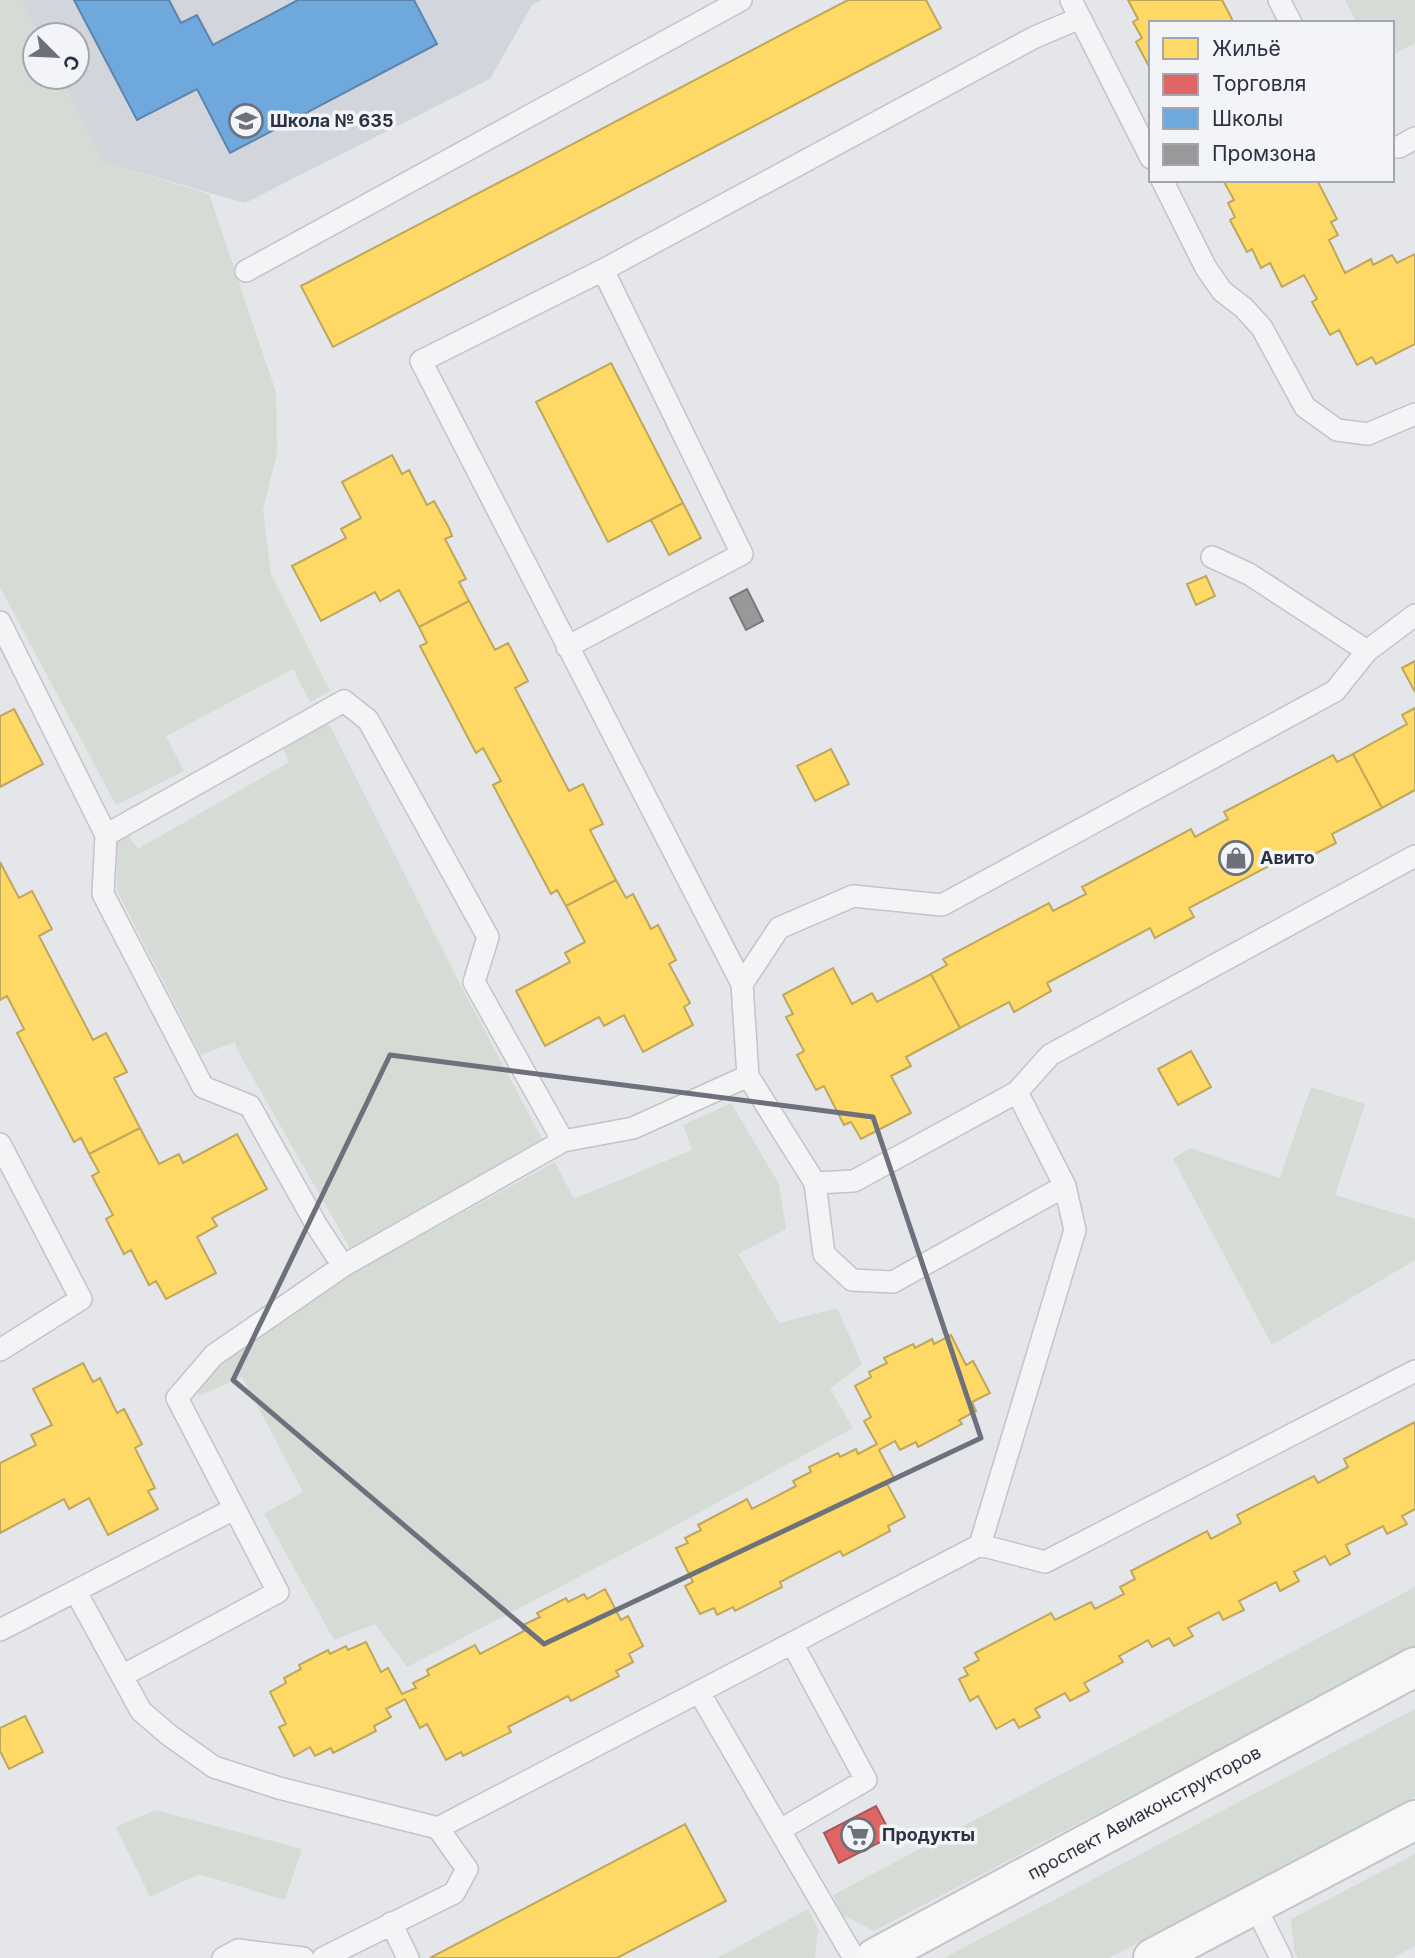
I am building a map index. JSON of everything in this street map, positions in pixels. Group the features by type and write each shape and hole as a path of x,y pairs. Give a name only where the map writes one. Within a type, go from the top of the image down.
{"street":[{"name":"проспект Авиаконструкторов","path":"875,1958 1415,1667"},
{"path":"1153,1958 1415,1820"}],"lane":[{"path":"246,271 741,0"},
{"path":"1279,0 1290,21"},
{"path":"1065,1186 893,1282 852,1280 824,1254 815,1183 748,1076 742,984 421,361 603,270 1035,37 1075,9 1149,154"},
{"path":"1394,147 1399,148 1415,138"},
{"path":"1163,182 1206,268 1223,291 1244,308 1262,328 1305,407 1337,429 1368,434 1415,414"},
{"path":"567,646 742,554 603,270"},
{"path":"1212,556 1249,574 1367,651"},
{"path":"742,984 779,928 853,896 942,905 1335,691 1367,651 1415,615"},
{"path":"0,622 106,835 103,894 203,1087 250,1107 317,1226 343,1266"},
{"path":"106,835 344,701 368,720 488,937 474,982 563,1141"},
{"path":"815,1183 854,1181 1017,1092 1050,1055 1415,856"},
{"path":"122,1676 278,1592 177,1398 214,1355 343,1266 563,1141 633,1128 748,1076"},
{"path":"980,1545 1075,1230 1065,1186 1017,1092"},
{"path":"0,1144 81,1299 0,1350"},
{"path":"438,1828 980,1545 1045,1562 1415,1371"},
{"path":"0,1630 234,1509"},
{"path":"76,1592 141,1711 214,1767 279,1788 438,1828 467,1869 454,1893 323,1958"},
{"path":"780,1830 866,1780 792,1643"},
{"path":"699,1692 854,1958"},
{"path":"1254,1904 1281,1958"},
{"path":"391,1923 408,1958"},
{"path":"223,1958 238,1950 303,1958"}],"highlighted area":[{"path":"390,1055 873,1117 981,1438 544,1644 233,1380"}],"shaded area":[{"path":"0,0 21,0 32,21 21,21 21,91 67,91 103,162 209,194 276,392 277,453 263,510 271,574 330,691 310,702 293,669 166,736 184,771 116,805 0,587"},
{"name":"Школа № 635","path":"21,0 542,0 532,5 490,79 245,203 103,162 67,91 91,91 91,21 32,21"},
{"path":"1345,0 1415,0 1415,43 1394,54 1394,21 1356,21"},
{"path":"324,721 330,726 460,984 542,1139 350,1248 235,1042 201,1055 117,891 117,838 126,833 138,849 289,762 281,744"},
{"path":"1311,1087 1365,1104 1335,1195 1415,1219 1415,1260 1272,1345 1173,1159 1190,1148 1280,1178"},
{"path":"731,1103 779,1184 786,1229 738,1254 779,1323 837,1308 862,1364 830,1389 853,1428 651,1539 407,1667 375,1624 334,1640 264,1514 303,1492 242,1377 199,1396 196,1388 222,1361 353,1273 555,1162 574,1199 692,1150 683,1125"},
{"path":"1415,1587 1415,1646 874,1931 843,1915 833,1895"},
{"path":"1415,1709 1415,1797 1109,1958 944,1958"},
{"path":"155,1810 302,1849 285,1900 199,1874 150,1897 116,1827"},
{"path":"1415,1854 1415,1946 1393,1958 1298,1958 1294,1950 1291,1919"},
{"path":"808,1909 818,1929 815,1958 717,1958"}],"building: Жильё":[{"path":"848,0 926,0 941,28 333,347 301,286"},
{"path":"1128,0 1222,0 1233,21 1149,21 1149,66 1136,42 1142,38 1133,22 1138,19"},
{"path":"1224,182 1318,182 1337,219 1331,222 1338,235 1329,240 1345,273 1371,259 1373,265 1392,255 1397,263 1415,254 1415,344 1376,364 1372,357 1357,365 1339,330 1330,335 1312,302 1317,299 1304,275 1282,287 1270,263 1261,268 1252,249 1247,252 1230,220 1235,217 1228,203 1234,200"},
{"path":"611,363 683,503 608,542 536,402"},
{"path":"392,455 402,474 409,470 427,505 434,501 449,528 452,536 445,539 466,579 459,582 469,601 419,627 399,590 380,601 375,592 321,621 292,566 346,538 341,529 361,518 342,482"},
{"path":"683,503 701,538 669,555 651,520"},
{"path":"1206,576 1215,596 1196,605 1187,584"},
{"path":"469,601 495,650 508,643 528,681 515,688 569,791 583,784 603,824 590,830 616,880 566,906 557,890 551,894 493,785 501,781 483,748 476,753 420,646 427,643 419,627"},
{"path":"1415,661 1415,692 1402,668"},
{"path":"1415,708 1415,790 1382,808 1353,754 1407,724 1402,715"},
{"path":"14,709 43,764 0,787 0,716"},
{"path":"831,749 849,784 815,801 797,766"},
{"path":"1353,754 1382,808 1332,834 1336,843 1297,863 1292,854 1189,908 1194,917 1155,938 1150,928 1047,983 1051,991 1014,1012 1009,1002 960,1028 931,974 947,965 943,959 1049,903 1053,911 1086,894 1082,887 1191,829 1195,837 1228,819 1224,812 1333,755 1337,762"},
{"path":"0,862 19,898 32,891 52,929 39,936 93,1040 106,1033 127,1072 114,1078 140,1128 89,1154 81,1138 74,1142 17,1033 24,1029 7,996 0,1000"},
{"path":"616,880 626,898 633,894 651,929 658,925 676,960 669,964 690,1003 684,1007 693,1025 643,1052 624,1015 604,1026 599,1017 545,1046 516,991 570,962 565,953 585,942 566,906"},
{"path":"833,968 852,1004 872,993 877,1002 931,974 960,1028 906,1057 911,1066 891,1076 911,1113 861,1139 851,1122 844,1125 824,1086 816,1090 797,1055 804,1051 786,1017 793,1014 783,995"},
{"path":"1191,1051 1211,1087 1178,1105 1158,1069"},
{"path":"140,1128 159,1164 179,1154 183,1163 237,1134 267,1189 212,1218 217,1226 197,1237 216,1273 166,1299 156,1281 149,1285 131,1250 124,1254 106,1219 113,1215 92,1176 99,1172 89,1154"},
{"path":"951,1335 966,1365 973,1361 990,1393 972,1402 976,1411 959,1420 962,1424 918,1447 916,1442 900,1450 895,1441 879,1450 894,1478 886,1482 905,1517 888,1526 890,1531 843,1556 840,1551 780,1582 782,1587 735,1611 733,1607 717,1615 714,1608 700,1614 685,1586 693,1582 676,1548 688,1543 685,1538 701,1530 698,1525 747,1499 752,1509 796,1486 793,1481 811,1472 809,1467 838,1453 840,1457 856,1449 858,1454 877,1444 864,1421 871,1417 855,1386 871,1377 869,1372 887,1363 884,1358 913,1344 915,1348 932,1339 934,1344"},
{"path":"83,1363 93,1382 100,1378 117,1413 124,1409 142,1444 135,1448 155,1488 148,1491 158,1509 108,1535 89,1498 69,1509 64,1499 0,1533 0,1463 36,1445 31,1435 52,1425 33,1389"},
{"path":"1415,1422 1415,1509 1402,1516 1407,1524 1387,1534 1383,1526 1346,1545 1350,1554 1330,1565 1325,1556 1294,1572 1299,1581 1280,1591 1276,1582 1239,1601 1244,1610 1223,1620 1219,1612 1188,1628 1193,1636 1174,1646 1169,1638 1152,1647 1148,1640 1119,1656 1123,1662 1084,1683 1089,1691 1070,1701 1065,1693 1035,1709 1040,1717 1019,1728 1014,1719 996,1729 978,1696 970,1701 959,1679 968,1675 964,1668 979,1660 975,1653 1051,1613 1055,1620 1091,1602 1095,1609 1124,1594 1120,1587 1135,1579 1131,1571 1207,1531 1211,1539 1241,1523 1237,1515 1314,1476 1318,1483 1348,1467 1344,1459"},
{"path":"605,1589 621,1620 628,1616 643,1646 629,1654 633,1662 616,1671 619,1676 571,1701 568,1696 508,1727 511,1732 463,1756 461,1752 446,1760 427,1724 420,1728 405,1699 386,1709 391,1717 374,1726 376,1731 333,1753 331,1748 315,1756 310,1747 294,1756 279,1727 286,1724 270,1692 286,1683 284,1678 301,1669 299,1665 328,1650 330,1654 346,1646 348,1650 366,1642 381,1672 388,1668 402,1694 416,1688 413,1683 429,1675 427,1670 475,1645 480,1654 524,1631 521,1626 540,1617 537,1613 566,1598 568,1602 584,1594 587,1599"},
{"path":"25,1716 43,1752 9,1769 0,1751 0,1728"},
{"path":"685,1824 726,1901 617,1958 430,1958"}],"building: Торговля":[{"name":"Продукты","path":"876,1806 892,1836 839,1863 824,1833"}],"building: Школы":[{"path":"74,0 169,0 181,23 197,15 213,45 298,0 414,0 437,44 230,153 197,89 137,120 91,32 91,21 85,21"}],"building: Промзона":[{"path":"747,589 763,621 746,630 730,598"}],"place":[{"name":"Школа № 635","path":"246,121"},
{"name":"Авито","path":"1236,858"},
{"name":"Продукты","path":"858,1835"}]}
